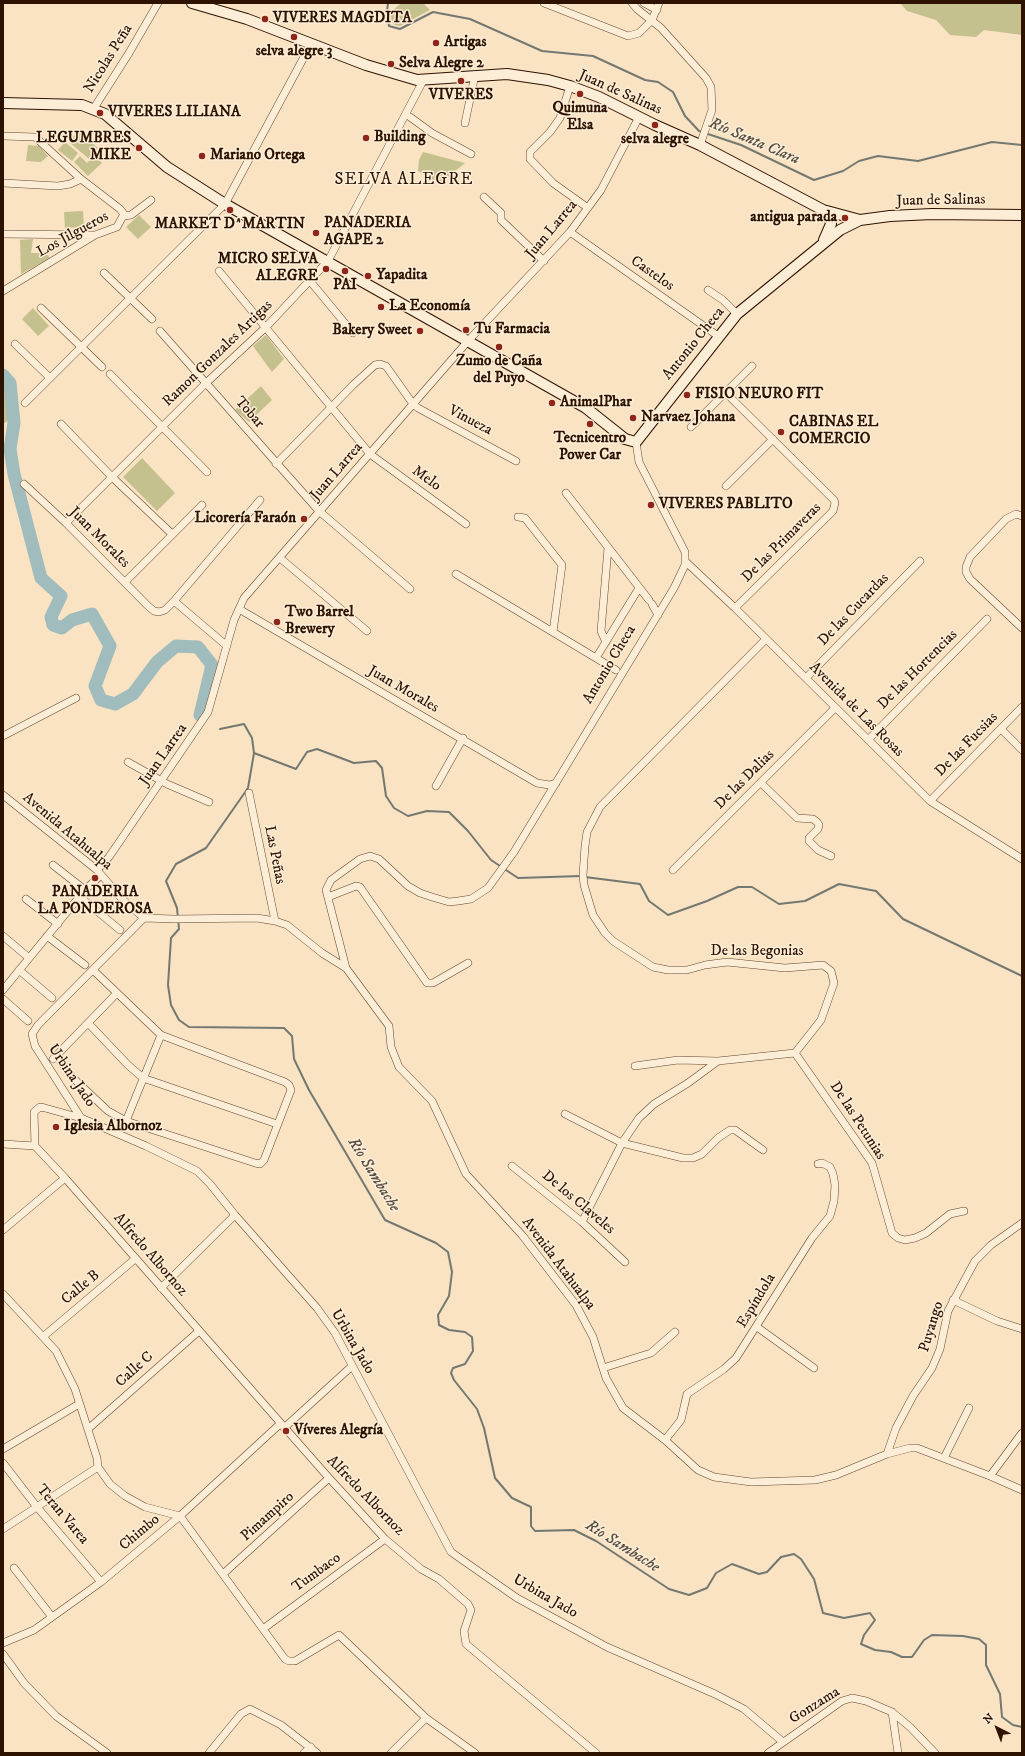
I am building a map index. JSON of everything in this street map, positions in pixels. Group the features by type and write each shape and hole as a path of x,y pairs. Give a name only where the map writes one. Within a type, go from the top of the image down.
{"street":[{"name":"Nicolas Peña","path":"94,108 129,53 158,3"},
{"path":"544,3 628,36 639,33 652,20 658,6 644,3"},
{"path":"632,3 637,9 652,20 709,83 712,92 712,110 700,144"},
{"name":"Juan de Salinas","path":"199,4 247,19 366,65 423,81 475,75 506,74 525,76 570,86 599,97 639,117 700,144 823,210 845,218 860,220 932,214 1022,215"},
{"path":"25,403 226,204 311,44"},
{"path":"465,123 475,75"},
{"name":"Ramon Gonzales Artigas","path":"66,523 205,384 266,327 328,261 423,81"},
{"path":"570,86 560,118 550,132 530,152 530,159 553,183 588,208"},
{"path":"3,103 82,105 94,108 114,121 167,167 226,204 586,408 625,439 636,442 639,462 685,552 686,562"},
{"path":"410,117 432,133 471,154"},
{"name":"Juan Larrea","path":"3,990 99,872 208,712 234,620 244,598 468,341 570,232 607,179 639,117"},
{"name":"Los Jilgueros","path":"3,136 36,137 81,179 120,209 124,216 117,227 95,235 3,291"},
{"path":"3,183 58,186 70,184 81,179"},
{"path":"484,197 501,212 501,220 544,260"},
{"path":"124,216 131,215 151,200"},
{"path":"819,247 831,224 830,218 823,210"},
{"name":"Juan de Salinas","path":"819,247 840,230 860,220"},
{"name":"Castelos","path":"570,232 718,336"},
{"path":"3,234 95,235"},
{"name":"Antonio Checa","path":"636,442 718,336 737,314 819,247"},
{"name":"Melo","path":"219,271 370,454 466,524"},
{"path":"104,273 152,319"},
{"path":"310,281 353,333"},
{"path":"708,290 723,300 737,314"},
{"path":"41,308 102,367"},
{"name":"Tobar","path":"160,331 205,384 319,511 410,589"},
{"path":"15,344 50,378"},
{"path":"276,464 374,365 380,364 386,366 413,404"},
{"path":"691,427 752,366"},
{"path":"110,374 207,472"},
{"name":"De las Primaveras","path":"725,392 834,500 835,506 832,511 735,608"},
{"name":"Vinueza","path":"413,404 516,460"},
{"path":"61,424 112,477 172,534"},
{"path":"726,486 773,439"},
{"name":"Juan Morales","path":"24,484 66,523 154,611 165,610 174,601"},
{"path":"566,493 650,602 658,615"},
{"path":"227,646 174,601 260,500"},
{"path":"125,582 202,505"},
{"path":"1022,516 1016,514 1006,519 970,557 966,567 966,572 970,579 1022,628"},
{"path":"518,517 525,518 562,564 562,574 553,632"},
{"path":"606,642 600,631 608,548"},
{"path":"280,558 367,631"},
{"name":"De las Cucardas","path":"806,678 920,561"},
{"name":"Antonio Checa","path":"346,968 326,890 331,880 360,859 370,856 380,859 408,886 420,893 449,902 471,899 488,888 514,852 556,783 674,588 686,562"},
{"name":"Avenida de Las Rosas","path":"686,562 735,608 930,801 1022,859"},
{"path":"456,574 616,670"},
{"path":"596,658 639,588"},
{"name":"Juan Morales","path":"239,609 537,783 550,785 556,783"},
{"name":"De las Hortencias","path":"868,740 987,619"},
{"name":"De las Begonias","path":"766,639 600,807 587,832 583,866 584,885 593,915 605,933 613,941 653,967 668,970 687,970 705,965 727,962 785,968 823,965 832,971 834,983 821,1020 795,1053"},
{"path":"3,736 76,698"},
{"name":"De las Fucsias","path":"930,801 1022,707"},
{"name":"De las Dalias","path":"673,870 835,708"},
{"path":"1001,729 1022,750"},
{"path":"436,786 462,738"},
{"path":"128,762 161,781 209,802"},
{"path":"761,782 797,818 813,819 817,822 819,825 818,829 809,838 809,841 818,850 831,856"},
{"name":"Las Peñas","path":"249,793 275,921"},
{"name":"Avenida Atahualpa","path":"3,795 99,872 123,900 144,918 185,919 246,917 275,921 287,925 322,953 346,968 389,1026 391,1047 399,1067 432,1101 466,1174 522,1235 576,1305 594,1337 610,1387 623,1408 665,1440 698,1470 714,1477 750,1482 815,1480 836,1475 888,1454 905,1449 917,1448 1022,1490"},
{"path":"53,865 85,890"},
{"path":"328,897 356,886 360,887 427,983 433,983 468,963"},
{"path":"80,897 120,930"},
{"path":"26,899 58,924"},
{"name":"Urbina Jado","path":"144,918 38,1025 32,1034 35,1046 81,1118 197,1171 210,1184 235,1215 317,1308 335,1333 451,1552 517,1598 606,1647 715,1694 744,1710 783,1742"},
{"path":"3,936 29,958"},
{"path":"47,936 85,965"},
{"path":"19,970 52,998"},
{"path":"93,970 161,1035 286,1082 291,1090 264,1160 260,1164 126,1121 108,1111 73,1078 55,1058 117,994"},
{"path":"3,1000 28,1022"},
{"path":"89,1024 128,1065 144,1078 277,1124"},
{"path":"126,1121 161,1035"},
{"path":"635,1066 678,1060 718,1061 795,1053"},
{"name":"De las Petunias","path":"795,1053 872,1163 892,1233 898,1238 905,1240 915,1238 926,1233 950,1214 964,1211"},
{"path":"582,1222 622,1143 639,1118 654,1104 688,1083 718,1061"},
{"path":"3,1144 35,1146 34,1112 36,1109 45,1108 81,1118"},
{"path":"565,1114 622,1143 683,1158 693,1158 702,1154 718,1138 730,1130 735,1130 763,1150"},
{"name":"Alfredo Albornoz","path":"35,1146 65,1178 282,1426 385,1539 421,1569 439,1579 468,1604 471,1610 464,1631 466,1644 596,1753"},
{"name":"Espíndola","path":"665,1440 682,1420 687,1394 724,1369 736,1358 812,1238 830,1216 834,1202 835,1185 833,1174 830,1167 822,1163 818,1164"},
{"name":"De los Claveles","path":"512,1166 582,1222 625,1262"},
{"path":"3,1230 65,1178"},
{"path":"161,1288 235,1215"},
{"name":"Puyango","path":"888,1454 896,1428 913,1396 932,1368 940,1350 948,1311 975,1261 991,1245 1022,1223"},
{"name":"Calle B","path":"44,1336 135,1259"},
{"path":"3,1294 44,1336 59,1357 76,1389 98,1467 110,1484 125,1496 145,1507 180,1516 285,1659 295,1661 339,1635 426,1718 475,1753"},
{"path":"953,1300 997,1321 1022,1330"},
{"path":"757,1327 814,1368"},
{"name":"Calle C","path":"88,1429 199,1331"},
{"path":"604,1368 651,1353 675,1332"},
{"name":"Chimbo","path":"3,1643 34,1630 101,1582 180,1516 352,1366"},
{"path":"3,1449 79,1404"},
{"path":"944,1458 969,1408"},
{"path":"990,1476 1022,1433"},
{"name":"Teran Varea","path":"3,1463 37,1507 101,1582"},
{"path":"3,1529 98,1467"},
{"name":"Pimampiro","path":"223,1574 329,1478"},
{"name":"Tumbaco","path":"263,1629 385,1539"},
{"path":"14,1568 52,1617"},
{"path":"3,1654 24,1683 56,1716 107,1753"},
{"name":"Gonzama","path":"768,1753 842,1701 852,1698 866,1701 892,1712 910,1726 935,1753"},
{"path":"208,1753 241,1714 250,1709 281,1725 311,1746 317,1753"},
{"path":"892,1712 898,1753"},
{"path":"391,1753 426,1718"},
{"path":"304,1753 311,1746"}],"shaded area":[{"path":"401,3 423,3 430,10 400,26 395,25 392,22 390,13"},
{"path":"900,3 1022,3 1022,35 984,30 976,37 950,35 936,20 907,11"},
{"path":"78,131 98,148 89,159 69,142"},
{"path":"65,142 78,153 72,161 58,150"},
{"path":"28,145 39,146 48,156 41,162 26,161"},
{"path":"423,152 465,163 439,184 418,171 419,160"},
{"path":"95,155 102,163 88,176 74,162 80,156 87,163"},
{"path":"83,211 84,227 65,228 64,212"},
{"path":"139,215 151,227 138,239 126,227"},
{"path":"33,239 31,253 46,253 50,258 21,274 20,240"},
{"path":"33,308 49,326 38,336 22,319"},
{"path":"266,335 284,359 272,372 253,346"},
{"path":"3,382 6,385 14,417 3,424"},
{"path":"261,386 272,400 249,422 235,410"},
{"path":"142,458 175,493 157,511 123,477"}],"waterway":[{"name":"Río Santa Clara","path":"388,3 387,11 389,26 400,29 433,12 470,19 542,51 593,56 645,80 658,82 673,92 685,116 699,131 741,145 814,180 843,171 859,161 878,156 918,161 992,142 1022,145"},
{"path":"3,375 10,383 14,423 10,449 14,474 41,578 61,596 51,617 53,625 62,628 72,620 92,614 110,646 95,686 101,700 115,704 133,694 157,662 176,646 198,647 212,665 200,715"},
{"name":"Río Sambache","path":"220,729 244,724 252,738 254,753 248,788 206,848 176,864 166,881 177,908 179,929 171,938 168,985 171,1005 179,1020 189,1027 284,1028 292,1036 294,1059 309,1090 385,1220 436,1243 448,1252 452,1272 449,1296 438,1315 439,1325 449,1330 465,1332 472,1337 473,1351 465,1364 453,1368 451,1373 454,1380 477,1409 484,1428 495,1478 512,1498 531,1507 531,1526 535,1531 574,1530 596,1541 669,1589 689,1595 707,1588 716,1573 732,1564 759,1574 767,1572 781,1557 794,1554 801,1559 814,1579 823,1613 844,1618 870,1613 875,1620 864,1635 861,1644 875,1650 891,1652 902,1657 912,1657 924,1640 932,1635 963,1636 979,1639 986,1645 986,1665 1000,1694 1002,1717 1013,1725 1022,1727"},
{"path":"254,753 296,769 307,752 317,749 354,763 376,761 382,768 386,796 394,808 408,816 427,811 449,812 468,831 491,860 518,878 581,876"},
{"path":"585,877 640,884 649,901 668,915 707,901 738,887 752,887 779,904 805,901 839,884 876,891 903,919 1022,976"}],"place":[{"name":"VIVERES MAGDITA","path":"265,19"},
{"name":"selva alegre 3","path":"294,37"},
{"name":"Artigas","path":"436,43"},
{"name":"Selva Alegre 2","path":"391,64"},
{"name":"VIVERES","path":"461,81"},
{"name":"Quimuna Elsa","path":"580,94"},
{"name":"VIVERES LILIANA","path":"100,113"},
{"name":"selva alegre","path":"655,125"},
{"name":"Building","path":"366,138"},
{"name":"LEGUMBRES MIKE","path":"139,148"},
{"name":"Mariano Ortega","path":"202,156"},
{"name":"MARKET D^MARTIN","path":"230,210"},
{"name":"antigua parada","path":"845,218"},
{"name":"PANADERIA AGAPE 2","path":"316,233"},
{"name":"MICRO SELVA ALEGRE","path":"326,269"},
{"name":"PAI","path":"345,271"},
{"name":"Yapadita","path":"368,276"},
{"name":"La Economía","path":"381,307"},
{"name":"Tu Farmacia","path":"466,330"},
{"name":"Bakery Sweet","path":"420,331"},
{"name":"Zumo de Caña del Puyo","path":"499,347"},
{"name":"FISIO NEURO FIT","path":"687,395"},
{"name":"AnimalPhar","path":"552,403"},
{"name":"Narvaez Johana","path":"633,418"},
{"name":"Tecnicentro Power Car","path":"590,424"},
{"name":"CABINAS EL COMERCIO","path":"781,432"},
{"name":"VIVERES PABLITO","path":"651,505"},
{"name":"Licorería Faraón","path":"304,519"},
{"name":"Two Barrel Brewery","path":"277,622"},
{"name":"PANADERIA LA PONDEROSA","path":"95,878"},
{"name":"Iglesia Albornoz","path":"56,1127"},
{"name":"Víveres Alegría","path":"286,1431"}],"district":[{"name":"SELVA ALEGRE","path":"404,180"}]}
